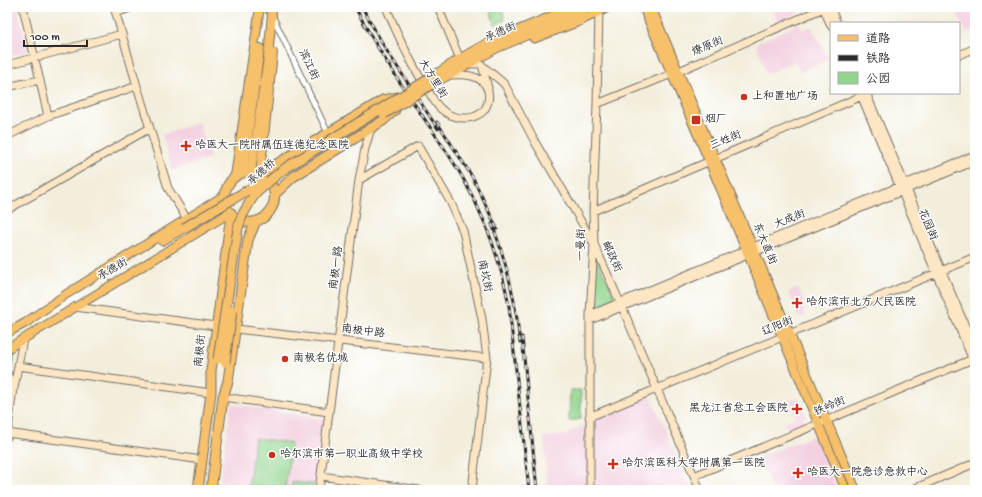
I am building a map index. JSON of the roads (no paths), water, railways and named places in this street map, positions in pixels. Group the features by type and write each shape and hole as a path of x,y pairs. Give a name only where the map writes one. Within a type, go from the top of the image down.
{"highway":[{"path":"472,62 476,43 560,7"},
{"name":"承德街","path":"431,82 447,76 496,48 589,10 608,7"},
{"name":"承德街","path":"431,82 472,62"},
{"name":"承德桥","path":"222,361 235,242 242,216 257,192 287,167 431,82"},
{"path":"260,174 270,182 275,194 273,206 263,218 256,221 245,221 238,219 231,213 226,204 225,195 229,183 243,173 260,174 383,100 401,99"},
{"path":"275,194 293,177 390,115 401,99"},
{"name":"承德桥","path":"222,361 241,241 246,224 256,203 269,187 290,170 401,99"},
{"path":"186,224 287,167"},
{"name":"南极街","path":"198,490 212,393 211,371 231,213"},
{"path":"223,397 228,381 248,240 256,221"},
{"path":"212,393 222,361"},
{"path":"211,490 223,397 222,361"}],"main road":[{"name":"东大直街","path":"643,7 675,73 751,251 822,422 846,490"},
{"name":"东大直街","path":"651,7 675,73"},
{"path":"243,173 268,58 266,12"},
{"path":"243,173 266,12"},
{"path":"260,174 273,63 273,42 266,12"},
{"path":"7,333 77,293 186,224 225,195"},
{"name":"承德街","path":"7,349 231,213"},
{"path":"25,323 65,295 186,224"},
{"name":"东大直街","path":"822,422 856,490"}],"street":[{"path":"24,7 34,59 48,116"},
{"path":"133,7 115,10 168,188 186,224"},
{"name":"大方里街","path":"384,7 396,37 413,72 434,104 447,116 458,120 478,118 486,111 490,104 490,94 438,7"},
{"name":"大方里街","path":"384,7 410,62 437,105 448,114 460,118 469,118 481,113 487,104 488,93 483,83 477,78 459,74 447,76"},
{"path":"826,7 836,22"},
{"path":"826,7 830,22"},
{"name":"燎原街","path":"597,104 675,73 826,7"},
{"name":"一曼街","path":"589,10 597,104 593,211 594,244 590,317 590,488"},
{"name":"滨江街","path":"266,12 328,133"},
{"path":"7,65 34,59 122,34"},
{"path":"960,55 975,48"},
{"name":"邮政街","path":"472,62 505,85 535,142 594,244 700,490"},
{"path":"7,87 40,80"},
{"path":"7,136 48,116 137,86"},
{"name":"三姓街","path":"593,211 865,94"},
{"name":"花园街","path":"865,94 903,188 975,349"},
{"path":"7,200 8,209 150,128"},
{"name":"南极一路","path":"319,490 359,180 365,148 371,128"},
{"name":"南坎街","path":"359,180 418,146 450,203 463,231 480,308 486,358 472,490"},
{"name":"大成街","path":"903,188 975,155"},
{"name":"大成街","path":"590,317 903,188 975,161"},
{"name":"辽阳街","path":"590,417 975,257"},
{"name":"花园街","path":"939,271 974,361"},
{"path":"75,307 216,326"},
{"name":"南极中路","path":"236,329 486,358"},
{"path":"7,437 9,393 18,366 23,339"},
{"name":"铁岭街","path":"694,476 822,422 974,361"},
{"path":"18,366 212,393"},
{"path":"7,373 12,384 9,393"},
{"path":"223,397 329,412"},
{"path":"7,433 202,460"},
{"path":"914,489 975,463"},
{"path":"321,476 419,490"}],"tunnel":[{"path":"582,11 591,7"}],"railway":[{"path":"355,7 393,71 459,171 474,198 487,228 502,274 509,306 529,490"},
{"path":"362,7 385,48 438,129"},
{"path":"437,122 473,178 497,229"},
{"path":"492,224 510,283 520,343"},
{"path":"522,337 537,490"}],"place":[{"name":"上和置地广场","path":"744,97"},
{"name":"烟厂","path":"696,120"},
{"name":"哈医大一院附属伍连德纪念医院","path":"186,146"},
{"name":"哈尔滨市北方人民医院","path":"797,303"},
{"name":"南极名优城","path":"285,359"},
{"name":"黑龙江省总工会医院","path":"797,409"},
{"name":"哈尔滨市第一职业高级中学校","path":"272,455"},
{"name":"哈尔滨医科大学附属第一医院","path":"613,464"},
{"name":"哈医大一院急诊急救中心","path":"798,473"}]}
